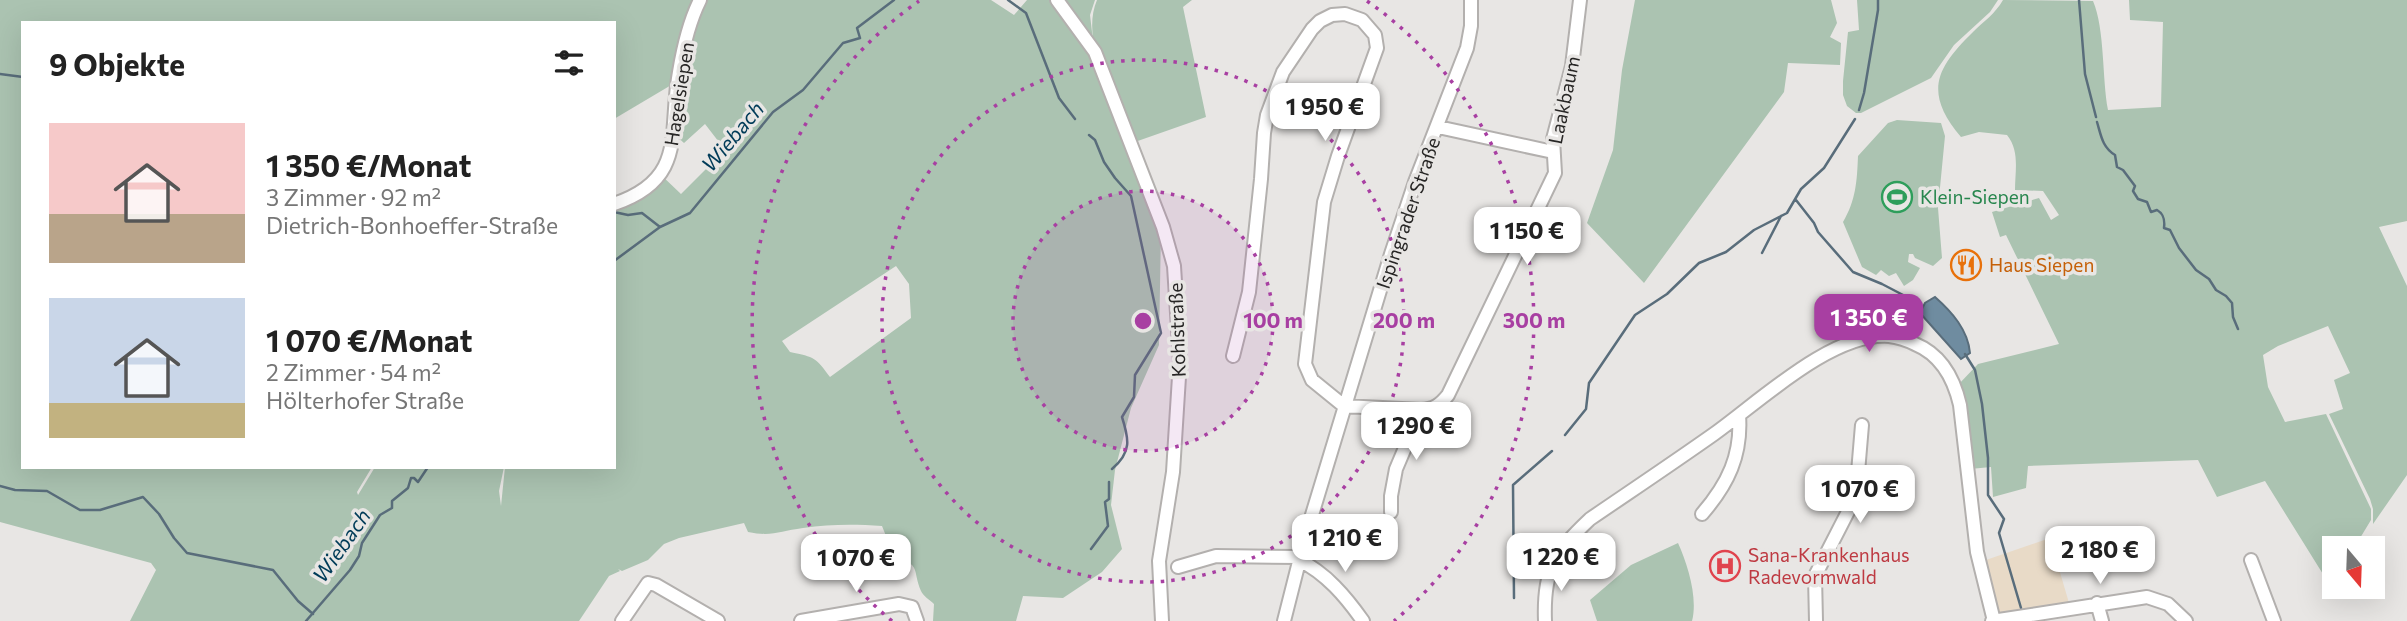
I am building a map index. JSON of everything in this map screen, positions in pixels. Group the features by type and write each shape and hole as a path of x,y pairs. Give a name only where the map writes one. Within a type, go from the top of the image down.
{"street":[{"name":"Hagelsiepen","path":"616,203 646,190 667,161 674,130 678,73 691,22 700,0"},
{"name":"Kohlstraße","path":"1057,0 1095,52 1163,227 1174,267 1179,312 1180,361 1173,472 1159,561 1159,620"},
{"name":"Ispingrader Straße","path":"1284,621 1345,406 1415,182 1467,48 1471,26 1471,0"},
{"name":"Laakbaum","path":"1421,410 1430,410 1440,405 1448,395 1555,173 1553,152 1556,125 1572,66 1580,0"},
{"path":"1233,356 1249,292 1267,115 1283,72 1312,29 1326,17 1351,15 1369,27 1376,38 1377,48 1324,202 1305,364 1312,380 1345,406 1421,410 1396,469 1391,512"},
{"name":"Ispingrader Straße","path":"1438,127 1553,152"},
{"path":"1545,621 1545,585 1553,564 1566,541 1590,519 1815,361 1858,340 1890,336 1920,346 1930,353 1947,369 1957,389 1977,552 1993,621 2140,597 2155,598 2175,608 2186,621"},
{"path":"1702,514 1725,485 1734,465 1741,435 1739,415"},
{"path":"1816,621 1815,576 1856,496 1862,425"},
{"path":"1178,567 1216,556 1300,559 1329,580 1363,621"},
{"path":"2251,560 2274,621"},
{"path":"622,621 648,583 718,621"},
{"path":"2097,603 2102,621"},
{"path":"801,621 899,604 912,607 917,621"}],"shaded area":[{"path":"2050,538 2069,603 2002,614 1994,606 1983,561"}],"green space":[{"path":"0,0 991,0 1014,15 1027,0 1056,0 1094,52 1161,229 1159,345 1131,408 1115,470 1111,505 1122,549 1102,572 1063,598 1023,596 1016,621 933,621 934,604 922,593 912,565 894,556 882,526 823,526 763,534 748,532 744,523 679,538 664,544 648,560 622,571 618,569 620,571 609,576 579,621 130,621 156,570 151,563 0,522","holes":["896,266 909,284 911,318 830,377 814,359 790,352 782,341"]},
{"path":"1058,0 1095,0 1090,15 1094,49"},
{"path":"1097,0 1192,0 1183,7 1206,117 1132,143 1096,53 1093,17"},
{"path":"1635,0 1831,0 1837,23 1830,37 1841,43 1840,65 1788,63 1784,92 1644,283 1587,223 1613,150 1622,70"},
{"path":"1857,0 1998,0 1990,12 1954,45 1931,78 1861,113 1856,113 1847,106 1843,95 1843,81 1848,32 1859,30"},
{"path":"2003,0 2093,1 2100,25 2108,110 2161,107 2163,22 2130,20 2129,0 2407,0 2407,221 2379,227 2407,286 2407,475 2373,524 2370,499 2329,414 2343,409 2334,380 2350,373 2328,326 2278,346 2263,355 2268,387 2285,422 2326,414 2371,509 2371,520 2361,536 2322,536 2322,573 2265,481 2217,497 2198,460 2028,466 2026,488 1993,497 1991,467 1970,469 1958,385 1978,364 2059,344 2006,235 2000,237 1992,212 2039,198 2051,220 2059,215 2043,191 2015,190 2015,154 2007,135 1979,132 1961,137 1949,121 1939,94 1939,82 1950,58"},
{"name":"Klein-Siepen","path":"1897,120 1941,123 1945,136 1938,208 1942,258 1933,266 1909,254 1908,262 1920,268 1913,280 1904,286 1896,273 1889,276 1881,270 1876,275 1862,267 1843,222 1855,190 1858,156 1888,123"},
{"path":"1678,543 1691,582 1694,602 1692,621 1597,621 1590,600 1631,565"}],"water":[{"path":"1935,297 1963,329 1970,353 1961,359 1920,313 1925,303"}],"waterway":[{"name":"Wiebach","path":"616,260 660,227 690,213 773,112 803,90 843,43 860,38 857,28 894,0"},
{"path":"1008,0 1026,13 1059,98 1075,119"},
{"path":"1859,110 1878,0"},
{"path":"2079,0 2085,74 2096,117"},
{"name":"Hagelsiepen","path":"0,74 21,77"},
{"path":"1565,435 1586,409 1589,383 1635,315 1667,294 1699,263 1726,252 1754,230 1787,213 1801,189 1824,168 1855,119"},
{"path":"2097,122 2105,144 2115,155 2117,167 2123,170 2135,186 2133,191 2138,199 2147,202 2151,212 2157,210 2161,213 2164,228 2170,230 2179,248 2196,270 2209,279 2216,290 2232,303 2233,317 2238,329"},
{"path":"1089,135 1095,140 1104,162 1115,178 1131,196 1161,333 1135,375 1134,397 1122,417 1127,439 1126,451 1112,469"},
{"path":"1796,200 1818,232 1853,272 1905,296"},
{"name":"Hagelsiepen","path":"616,212 628,215 642,213 660,227"},
{"path":"1762,253 1781,216"},
{"path":"1965,354 1975,370 1982,404 1988,458 1988,495 2004,519 1999,533 2021,608"},
{"path":"1514,598 1513,485 1552,451"},
{"name":"Wiebach","path":"306,621 350,570 359,556 362,543 380,515 392,508 392,501 408,488 411,478 418,482 427,469"},
{"path":"1091,549 1108,526 1105,502 1109,499 1109,482"},
{"path":"0,486 15,490 47,491 80,510 100,510 143,497 187,553 273,570 298,601 313,614"}],"place":[{"name":"Klein-Siepen","path":"1897,197"},
{"name":"Haus Siepen","path":"1966,265"},
{"name":"Sana-Krankenhaus Radevormwald","path":"1725,566"}]}
